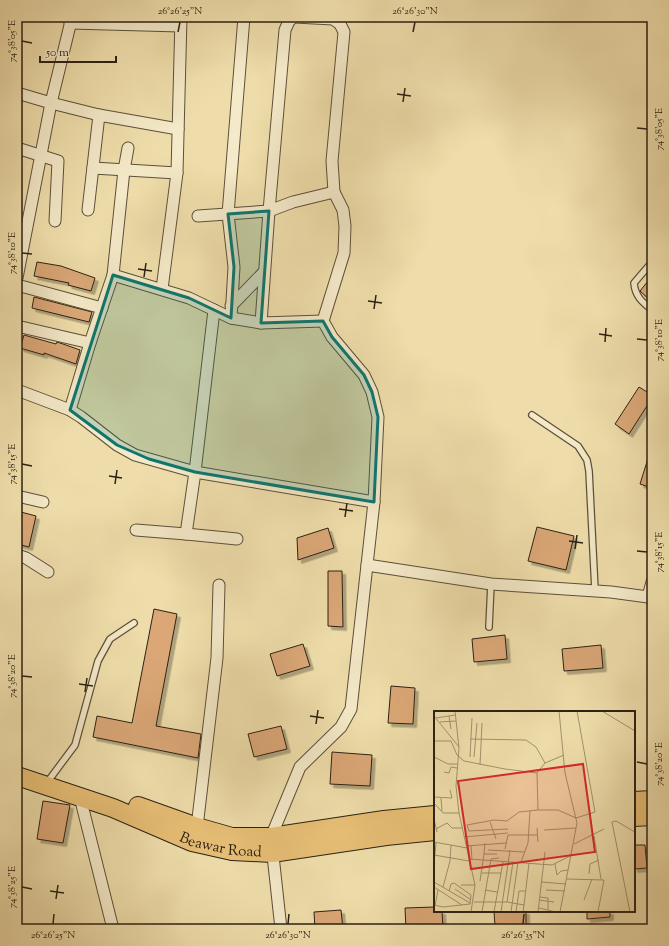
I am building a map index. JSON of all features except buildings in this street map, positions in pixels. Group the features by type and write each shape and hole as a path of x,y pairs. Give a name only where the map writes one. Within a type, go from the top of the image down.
{"main road":[{"name":"Beawar Road","path":"17,764 52,775 83,794 232,836 271,845 434,831"},
{"name":"Beawar Road","path":"17,776 52,775"},
{"path":"635,801 652,800"},
{"name":"Beawar Road","path":"115,804 192,842 232,851 271,845 384,820 434,815"},
{"path":"635,817 652,816"}],"street":[{"path":"231,318 234,267 228,214 244,17"},
{"path":"261,323 285,30 289,21 295,17 333,19 340,24 344,32 332,161 334,192 343,210 345,226 344,253 323,321 332,337 364,375 372,392 378,417 374,502 351,709 341,727 300,767 271,845 281,929"},
{"path":"17,278 20,246 41,156 51,103 71,20 181,22 177,173 162,289"},
{"path":"17,93 99,115 178,129"},
{"path":"88,210 99,115"},
{"path":"17,148 58,161 55,221"},
{"path":"70,410 90,343 113,275 124,170 128,148"},
{"path":"93,168 177,173"},
{"path":"198,216 269,211 293,202 334,192"},
{"path":"231,306 264,272"},
{"path":"113,275 189,298 231,318 261,323 323,321"},
{"path":"17,285 102,308"},
{"path":"186,534 195,472 211,308"},
{"path":"17,326 90,343"},
{"path":"17,390 70,410 117,445 135,455 195,472 374,502"},
{"path":"17,496 43,502"},
{"path":"136,530 237,539"},
{"path":"17,555 26,558 48,572"},
{"path":"367,565 491,584 611,592 650,598 652,582"},
{"path":"197,826 217,658 219,586"},
{"path":"83,794 113,929"}],"lane":[{"path":"652,262 634,283 634,290 638,298 652,310"},
{"path":"532,415 578,446 587,460 597,591"},
{"path":"489,627 491,584"},
{"path":"52,775 71,753 75,746 98,661 110,640 134,623"}],"highlighted area":[{"path":"269,211 261,323 323,321 332,337 364,375 372,392 378,417 374,502 195,472 149,459 117,445 70,410 113,275 189,298 231,318 234,267 228,214"}]}
